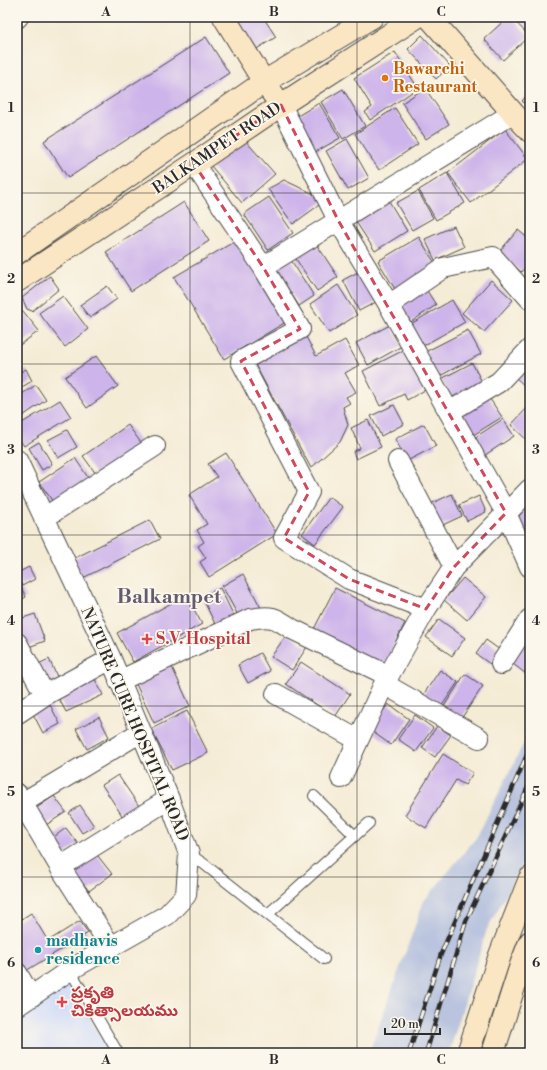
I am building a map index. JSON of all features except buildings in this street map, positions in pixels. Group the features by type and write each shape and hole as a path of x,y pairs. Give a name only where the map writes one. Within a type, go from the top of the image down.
{"main road":[{"path":"224,17 280,105"},
{"name":"BALKAMPET ROAD","path":"17,253 264,82 372,17"},
{"name":"BALKAMPET ROAD","path":"17,281 194,164 280,105 417,17"},
{"path":"429,17 512,113 530,131"},
{"path":"468,1053 506,939 530,878"},
{"path":"493,1053 521,965 529,945 506,939"}],"street":[{"path":"280,105 338,220 389,305 506,514 530,567"},
{"path":"263,267 512,113"},
{"path":"194,164 263,267 300,329 241,361 309,492 284,538 349,579 426,609"},
{"path":"389,305 443,268 493,257 530,299"},
{"path":"449,412 499,382 530,349"},
{"path":"44,518 155,446"},
{"name":"NATURE CURE HOSPITAL ROAD","path":"17,460 111,659 169,799 189,854 186,895 167,915 70,970 24,1001"},
{"path":"398,461 454,567"},
{"path":"340,778 387,680 426,609 454,567 530,489"},
{"path":"120,682 250,619 266,616 280,621 292,629 387,680 479,738"},
{"path":"501,664 530,619"},
{"path":"17,643 45,696"},
{"path":"18,713 111,659"},
{"path":"276,694 358,740"},
{"path":"111,947 60,867 20,799 141,732"},
{"path":"60,867 169,799"},
{"path":"17,973 24,1001"}],"lane":[{"path":"314,796 355,836"},
{"path":"268,914 369,823"},
{"path":"189,854 204,864 324,959"},
{"path":"70,970 118,1053"}],"highlighted area":[{"path":"281,105 338,220 506,513 454,567 426,609 349,579 284,538 309,492 241,361 300,329 263,267 194,164"}],"shaded area":[{"path":"530,731 530,851 487,929 449,1053 369,1053 424,901 476,838"},
{"name":"ప్రకృతి చికిత్సాలయము","path":"70,982 109,1053 17,1053 17,1022"}],"railway":[{"path":"409,1053 441,954 530,748"},
{"path":"426,1053 466,921 530,783"}],"place":[{"name":"Bawarchi Restaurant","path":"385,78"},
{"name":"S.V. Hospital","path":"147,639"},
{"name":"madhavis residence","path":"38,950"},
{"name":"ప్రకృతి చికిత్సాలయము","path":"62,1002"}],"district":[{"name":"Balkampet","path":"169,597"}]}
